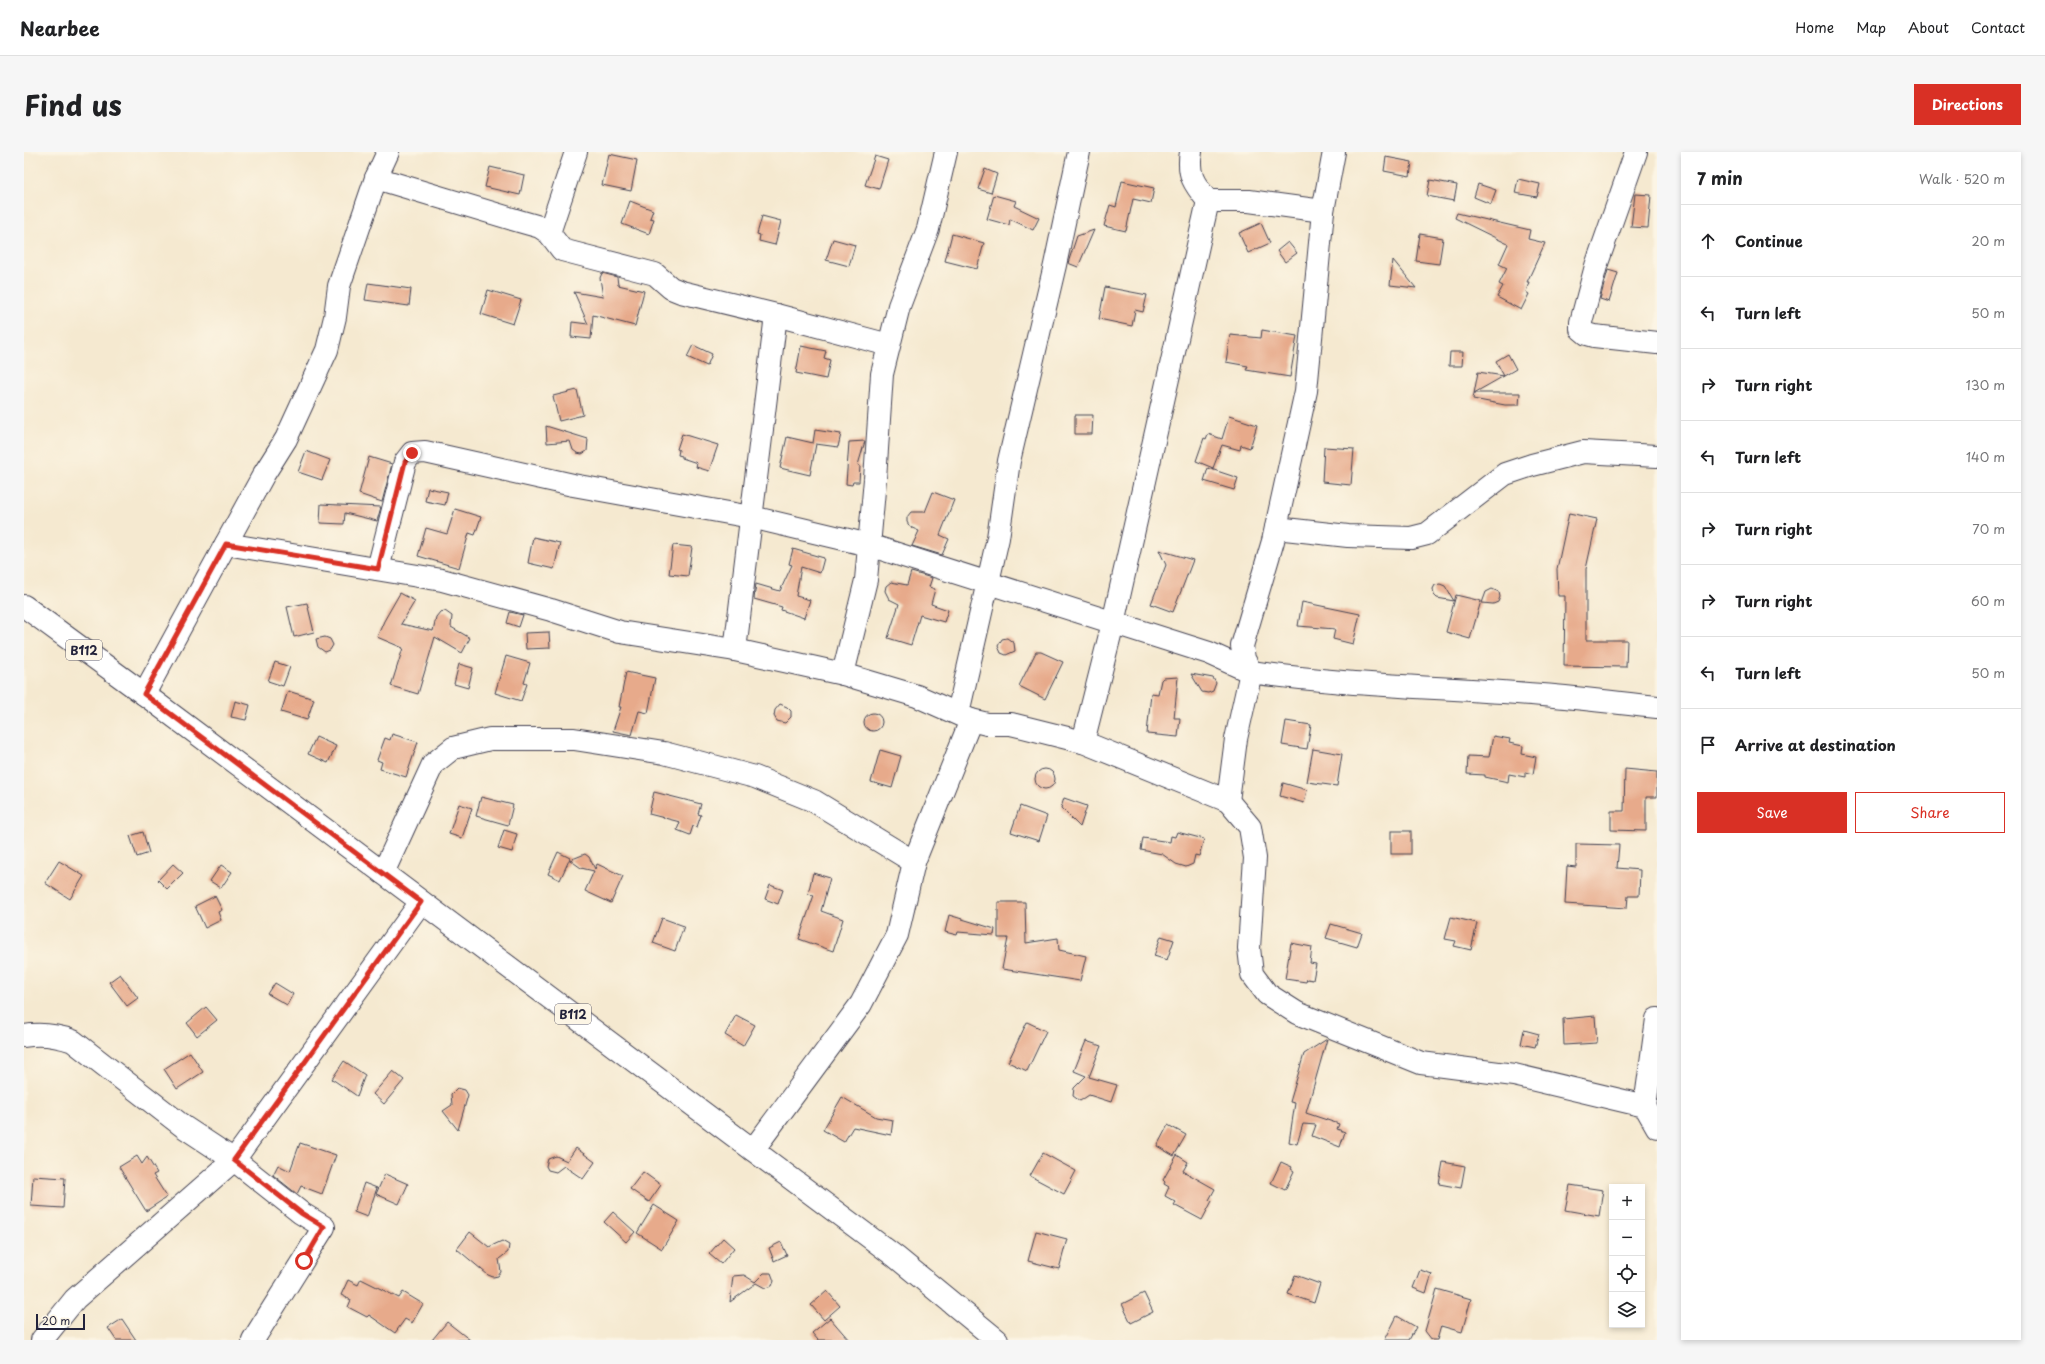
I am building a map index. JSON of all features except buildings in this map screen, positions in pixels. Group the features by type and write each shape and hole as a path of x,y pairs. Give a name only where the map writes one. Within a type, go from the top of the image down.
{"street":[{"path":"144,694 264,474 286,439 327,350 335,317 339,286 376,178 388,152"},
{"path":"549,233 576,152"},
{"path":"843,674 866,580 882,374 899,306 928,229 946,152"},
{"path":"753,1150 861,1004 897,936 914,862 965,717 988,583 998,538 1009,461 1055,265 1079,152"},
{"path":"1191,152 1188,167 1197,188 1208,201 1249,201 1323,211"},
{"path":"1228,801 1236,739 1251,672 1244,660 1242,646 1276,528 1306,391 1323,211 1334,152"},
{"path":"1636,152 1596,266 1581,322 1581,329 1587,334 1594,336 1657,342"},
{"path":"376,178 533,225 549,233 562,250 655,274 671,288 681,292 889,345"},
{"path":"1083,742 1112,623 1208,201"},
{"path":"735,650 776,315"},
{"path":"378,569 405,462 412,453 424,452 573,485 751,517 869,545 1209,653 1251,672 1325,681 1542,695 1657,707"},
{"path":"1276,528 1348,536 1410,538 1427,534 1505,474 1532,465 1583,452 1657,456"},
{"path":"226,544 442,580 551,610 620,632 735,650 843,674 917,696 965,717 987,724 1011,724 1083,742 1228,801 1250,828 1255,858 1249,948 1252,974 1267,994 1297,1013 1420,1063 1514,1075 1645,1106"},
{"name":"B112","path":"24,606 144,694 753,1150 896,1258 997,1340"},
{"path":"383,873 433,764 453,748 490,739 574,739 664,753 755,777 814,802 914,862"},
{"path":"42,1340 75,1299 234,1160 421,902"},
{"path":"1657,1019 1645,1106 1657,1127"},
{"path":"24,1036 36,1034 57,1036 73,1041 184,1127 234,1160 301,1213 324,1227 253,1340"}],"route":[{"path":"304,1261 324,1227 301,1213 234,1160 421,902 144,694 226,544 378,569 405,462 412,453"}]}
